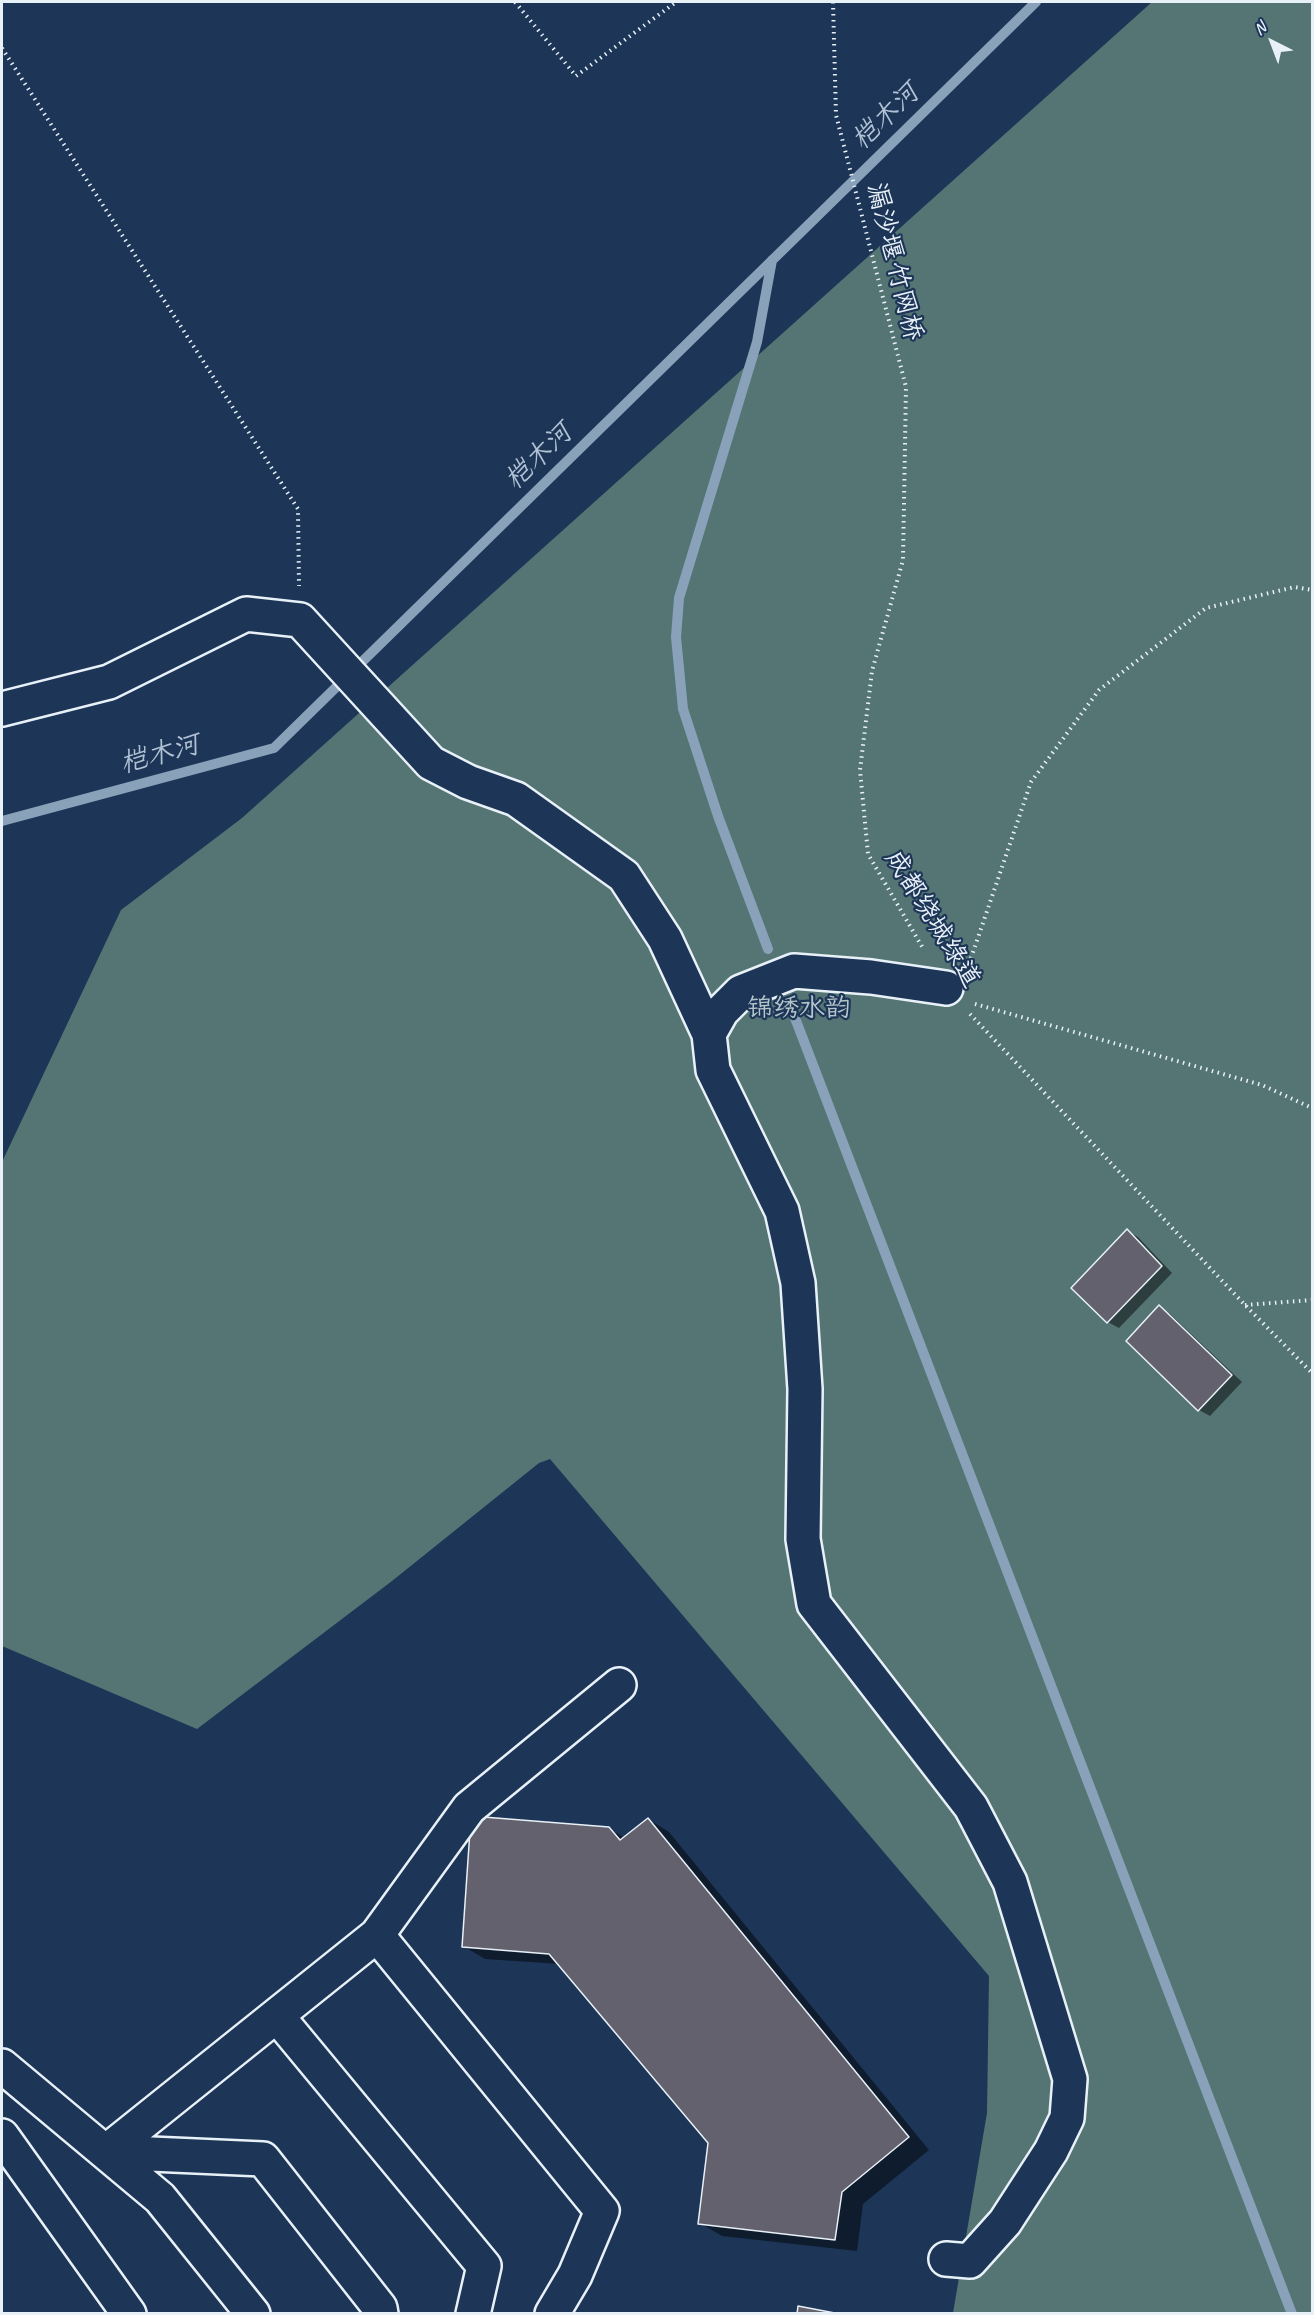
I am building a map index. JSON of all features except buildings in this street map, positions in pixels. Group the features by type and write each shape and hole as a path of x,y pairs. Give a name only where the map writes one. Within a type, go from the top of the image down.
{"main road":[{"path":"2,709 109,682 246,614 300,620 431,763 468,782 516,799 624,876 665,939 710,1034 713,1070 782,1211 798,1283 805,1389 802,1539 814,1604 971,1808 1010,1882 1070,2079 1067,2118 1051,2151 1005,2222 970,2261 946,2259"},
{"path":"710,1034 722,1011 741,992 794,971 871,977 952,994"},
{"path":"106,2152 377,1935 469,1808 619,1685"},
{"path":"377,1935 602,2211 575,2275 552,2313"},
{"path":"277,2016 484,2266 473,2313"},
{"path":"2,2066 160,2198 253,2313"},
{"path":"2,2136 129,2313"},
{"path":"106,2152 263,2159 380,2308 381,2313"}],"path":[{"path":"515,2 576,76 676,2"},
{"name":"漏沙堰·竹网桥","path":"833,3 836,116 906,387"},
{"path":"2,48 298,509 300,620"},
{"name":"成都绕城绿道","path":"906,387 903,560 872,671 860,770 868,854 952,994 1312,1373"},
{"path":"1312,590 1294,587 1206,608 1099,690 1031,783 952,994 1262,1084 1312,1108"},
{"path":"1245,1305 1312,1300"}],"green space":[{"name":"锦绣水韵","path":"1152,2 1312,2 1312,2313 953,2313 987,2113 989,1976 550,1459 539,1463 392,1581 197,1729 2,1646 2,1162 121,910 242,818"}],"waterway":[{"name":"桤木河","path":"2,821 274,748 1036,2"},
{"path":"768,949 718,816 683,709 676,637 679,598 757,342 772,260"},
{"path":"795,1018 1292,2314"}]}
